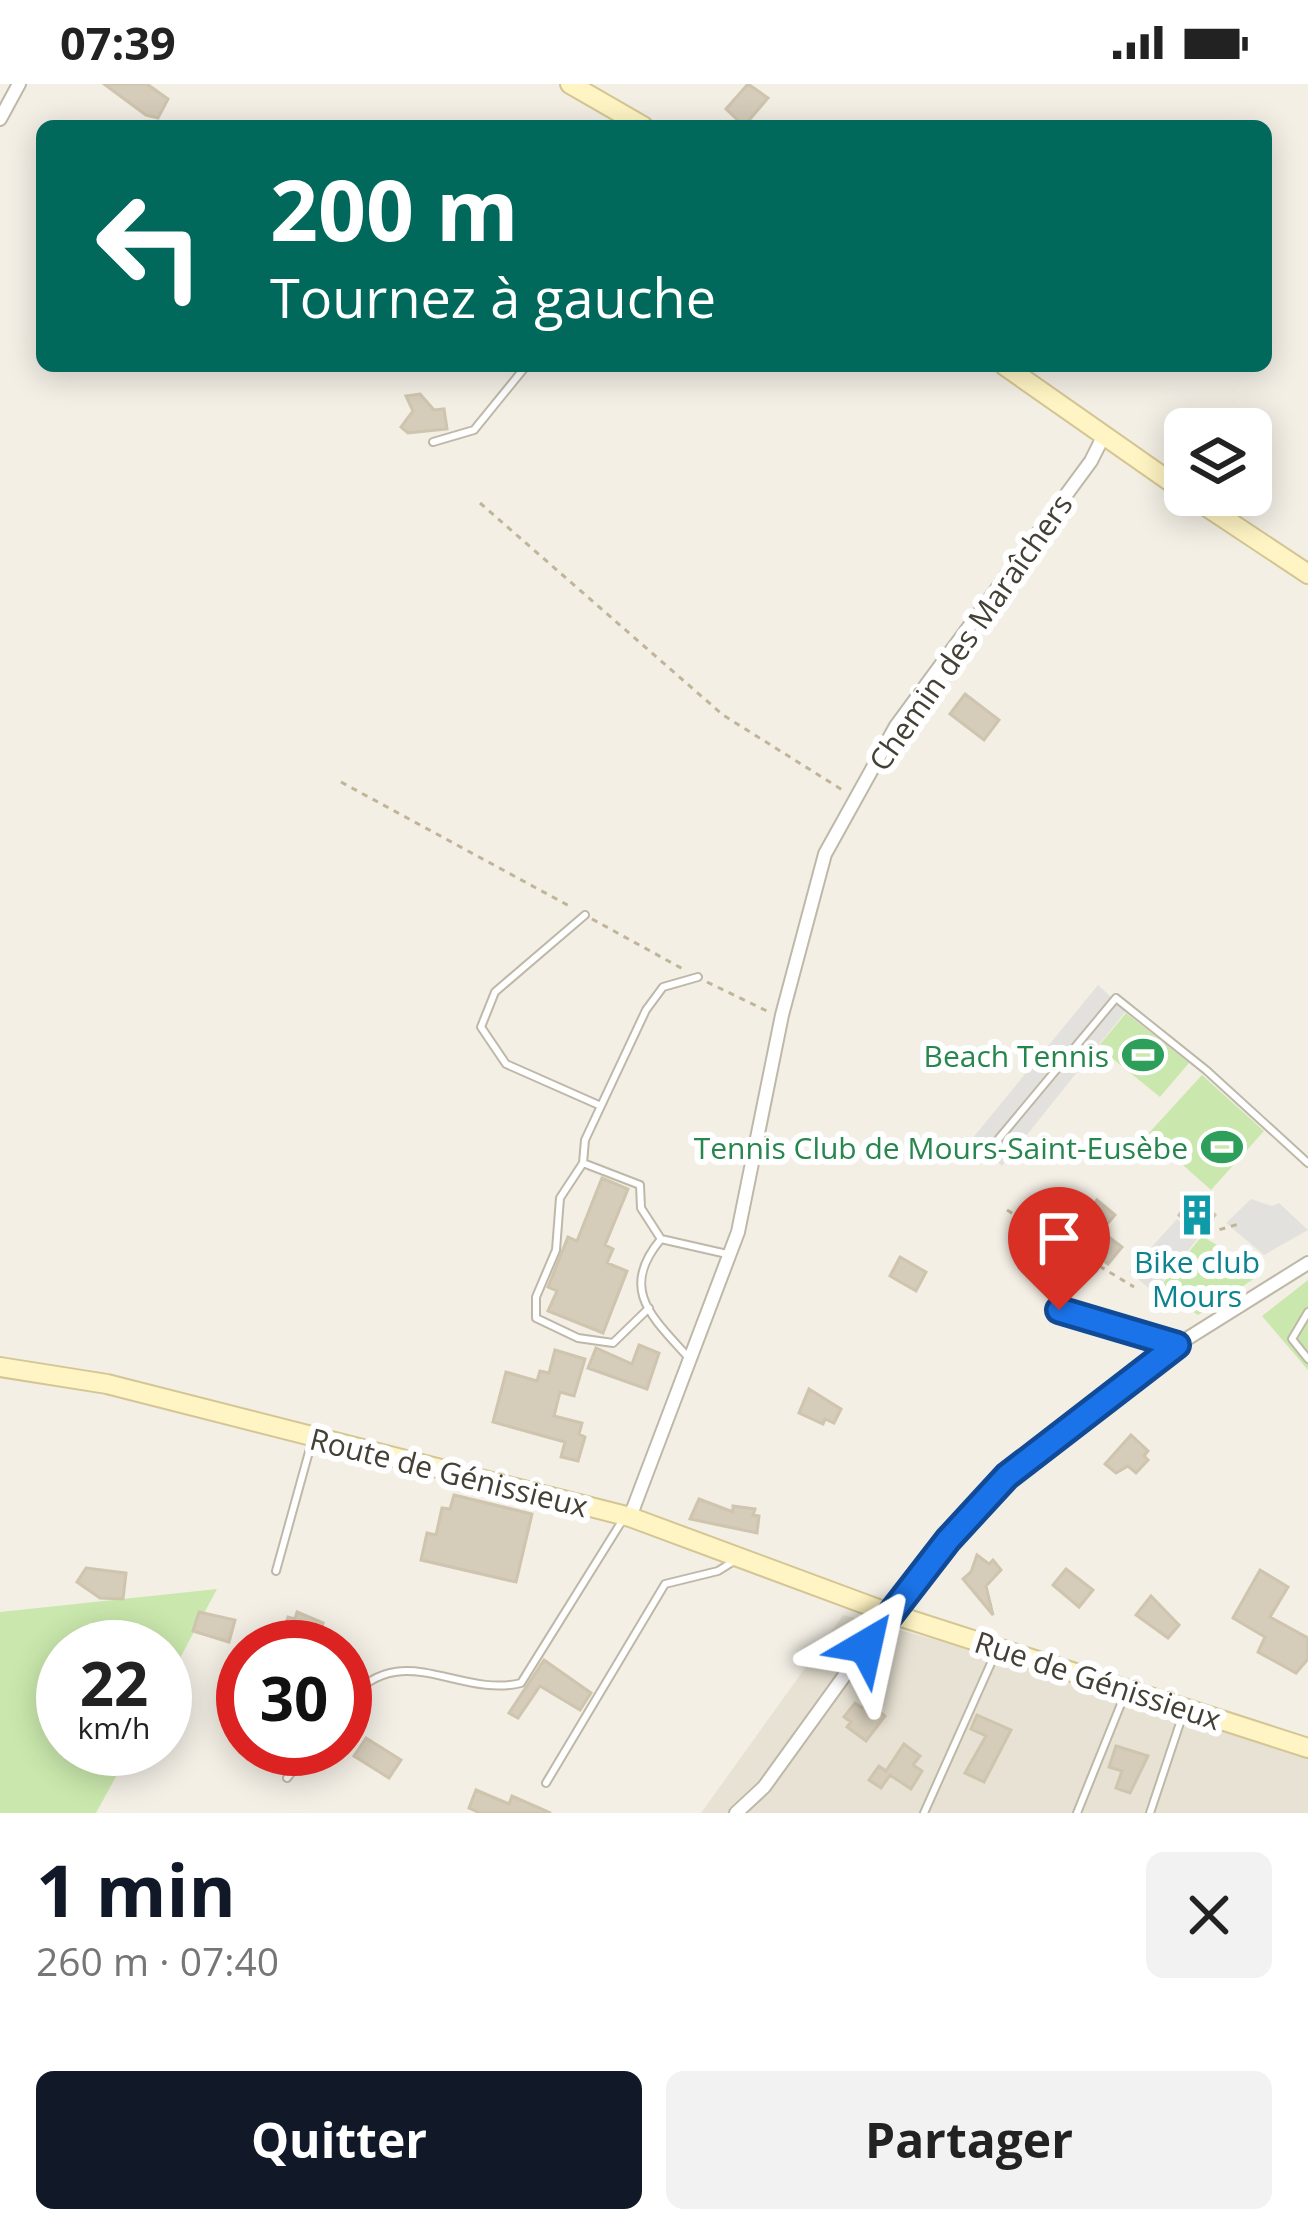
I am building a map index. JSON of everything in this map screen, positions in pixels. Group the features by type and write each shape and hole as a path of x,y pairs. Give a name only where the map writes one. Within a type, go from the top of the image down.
{"street":[{"path":"0,119 20,84"},
{"path":"570,84 633,120"},
{"path":"1014,372 1164,478"},
{"name":"Chemin des Maraîchers","path":"628,1516 739,1232 782,1015 825,854 896,726 1090,461 1104,435"},
{"path":"1220,516 1308,574"},
{"path":"736,1813 764,1787 889,1613 1007,1476 1177,1345 1308,1263"},
{"name":"Route de Génissieux","path":"0,1367 106,1384 628,1516 889,1613"},
{"name":"Rue de Génissieux","path":"889,1613 1308,1748"}],"lane":[{"path":"434,442 474,430 521,372"},
{"path":"585,915 495,992 481,1028 506,1064 601,1106"},
{"path":"649,1308 614,1342 578,1338 536,1318 536,1297 556,1250 560,1198 583,1162 585,1140 646,1010 663,987 698,977"},
{"path":"992,1148 1116,998 1206,1070 1308,1162"},
{"path":"583,1162 640,1185 641,1208 661,1239 730,1255"},
{"path":"661,1239 643,1261 639,1290 690,1359"},
{"path":"1059,1310 1177,1345"},
{"path":"1308,1312 1292,1339 1308,1359"},
{"path":"276,1571 313,1439"},
{"path":"372,1680 391,1671 521,1683 628,1516"},
{"path":"546,1783 665,1584 718,1571 737,1559"},
{"path":"924,1813 998,1647"},
{"path":"1077,1813 1126,1690"},
{"path":"1150,1813 1186,1708"}],"path":[{"path":"480,503 723,715 856,799"},
{"path":"341,782 756,1009 782,1015"},
{"path":"1007,1210 1134,1287"},
{"path":"1185,1230 1201,1235 1239,1224"}],"shaded area":[{"path":"1098,985 1126,1011 1002,1166 971,1140"},
{"path":"1251,1199 1272,1206 1279,1203 1308,1230 1264,1255 1226,1223"},
{"path":"1177,1219 1199,1237 1154,1292 1129,1272"},
{"path":"843,1615 1308,1739 1308,1813 701,1813"}],"green space":[{"name":"Beach Tennis","path":"1126,1013 1189,1063 1160,1097 1098,1047"},
{"path":"1202,1075 1264,1131 1211,1190 1148,1134"},
{"path":"1202,1236 1263,1273 1198,1315 1158,1289"},
{"path":"1308,1280 1308,1370 1262,1316"},
{"path":"217,1589 192,1636 192,1620 36,1620 36,1776 116,1776 96,1813 0,1813 0,1612"}],"building":[{"path":"104,84 147,84 168,99 158,118 146,115"},
{"path":"748,84 768,98 749,120 738,120 726,109"},
{"path":"420,394 434,410 444,409 447,429 408,433 401,427 413,411 406,396"},
{"path":"965,694 999,720 984,740 950,714"},
{"path":"602,1178 628,1189 605,1245 613,1249 607,1263 627,1271 603,1333 548,1311 557,1291 548,1287 568,1237 577,1241"},
{"name":"Bike club Mours","path":"1194,1197 1215,1215 1200,1233 1179,1215"},
{"path":"1097,1200 1115,1215 1101,1231 1122,1247 1108,1264 1070,1235"},
{"path":"900,1257 926,1272 916,1291 890,1276"},
{"path":"639,1345 659,1353 647,1389 588,1368 596,1348 632,1364"},
{"path":"555,1350 585,1359 574,1396 560,1392 554,1416 582,1423 579,1434 585,1437 578,1461 561,1457 565,1442 493,1422 506,1372 537,1381 540,1371 549,1373"},
{"path":"809,1389 841,1409 834,1423 825,1419 823,1424 799,1413"},
{"path":"1131,1435 1148,1451 1144,1456 1148,1460 1136,1473 1128,1466 1116,1473 1105,1464"},
{"path":"454,1495 532,1514 516,1582 421,1560 427,1533 436,1535 442,1508 450,1509"},
{"path":"699,1499 733,1512 733,1506 755,1509 757,1533 690,1519"},
{"path":"977,1555 989,1564 993,1560 1001,1570 986,1586 993,1615 963,1579"},
{"path":"86,1568 126,1573 123,1599 100,1598 77,1582"},
{"path":"1066,1569 1093,1590 1079,1607 1053,1585"},
{"path":"1260,1570 1288,1587 1270,1617 1308,1638 1308,1659 1296,1673 1258,1652 1265,1637 1233,1618"},
{"path":"1151,1596 1179,1625 1168,1638 1136,1615"},
{"path":"199,1612 235,1620 216,1620 216,1638 193,1631"},
{"path":"297,1612 316,1620 287,1620 295,1619"},
{"path":"544,1660 591,1693 580,1710 540,1686 518,1718 509,1713"},
{"path":"866,1702 885,1716 866,1741 847,1727 851,1722 844,1717 855,1703 862,1708"},
{"path":"977,1715 1011,1730 984,1782 965,1773 986,1736 971,1729"},
{"path":"372,1742 401,1760 389,1778 372,1767"},
{"path":"904,1744 920,1756 913,1765 922,1771 911,1789 890,1775 881,1788 869,1780 879,1766 886,1771"},
{"path":"1116,1746 1148,1756 1130,1793 1116,1788 1122,1771 1109,1767"},
{"path":"476,1790 509,1804 512,1796 551,1813 480,1813 469,1808"}],"place":[{"name":"Beach Tennis","path":"1143,1055"},
{"name":"Tennis Club de Mours-Saint-Eusèbe","path":"1222,1147"},
{"name":"Bike club Mours","path":"1197,1215"}],"route":[{"path":"866,1646 948,1540 1007,1476 1177,1345 1059,1310"}]}
